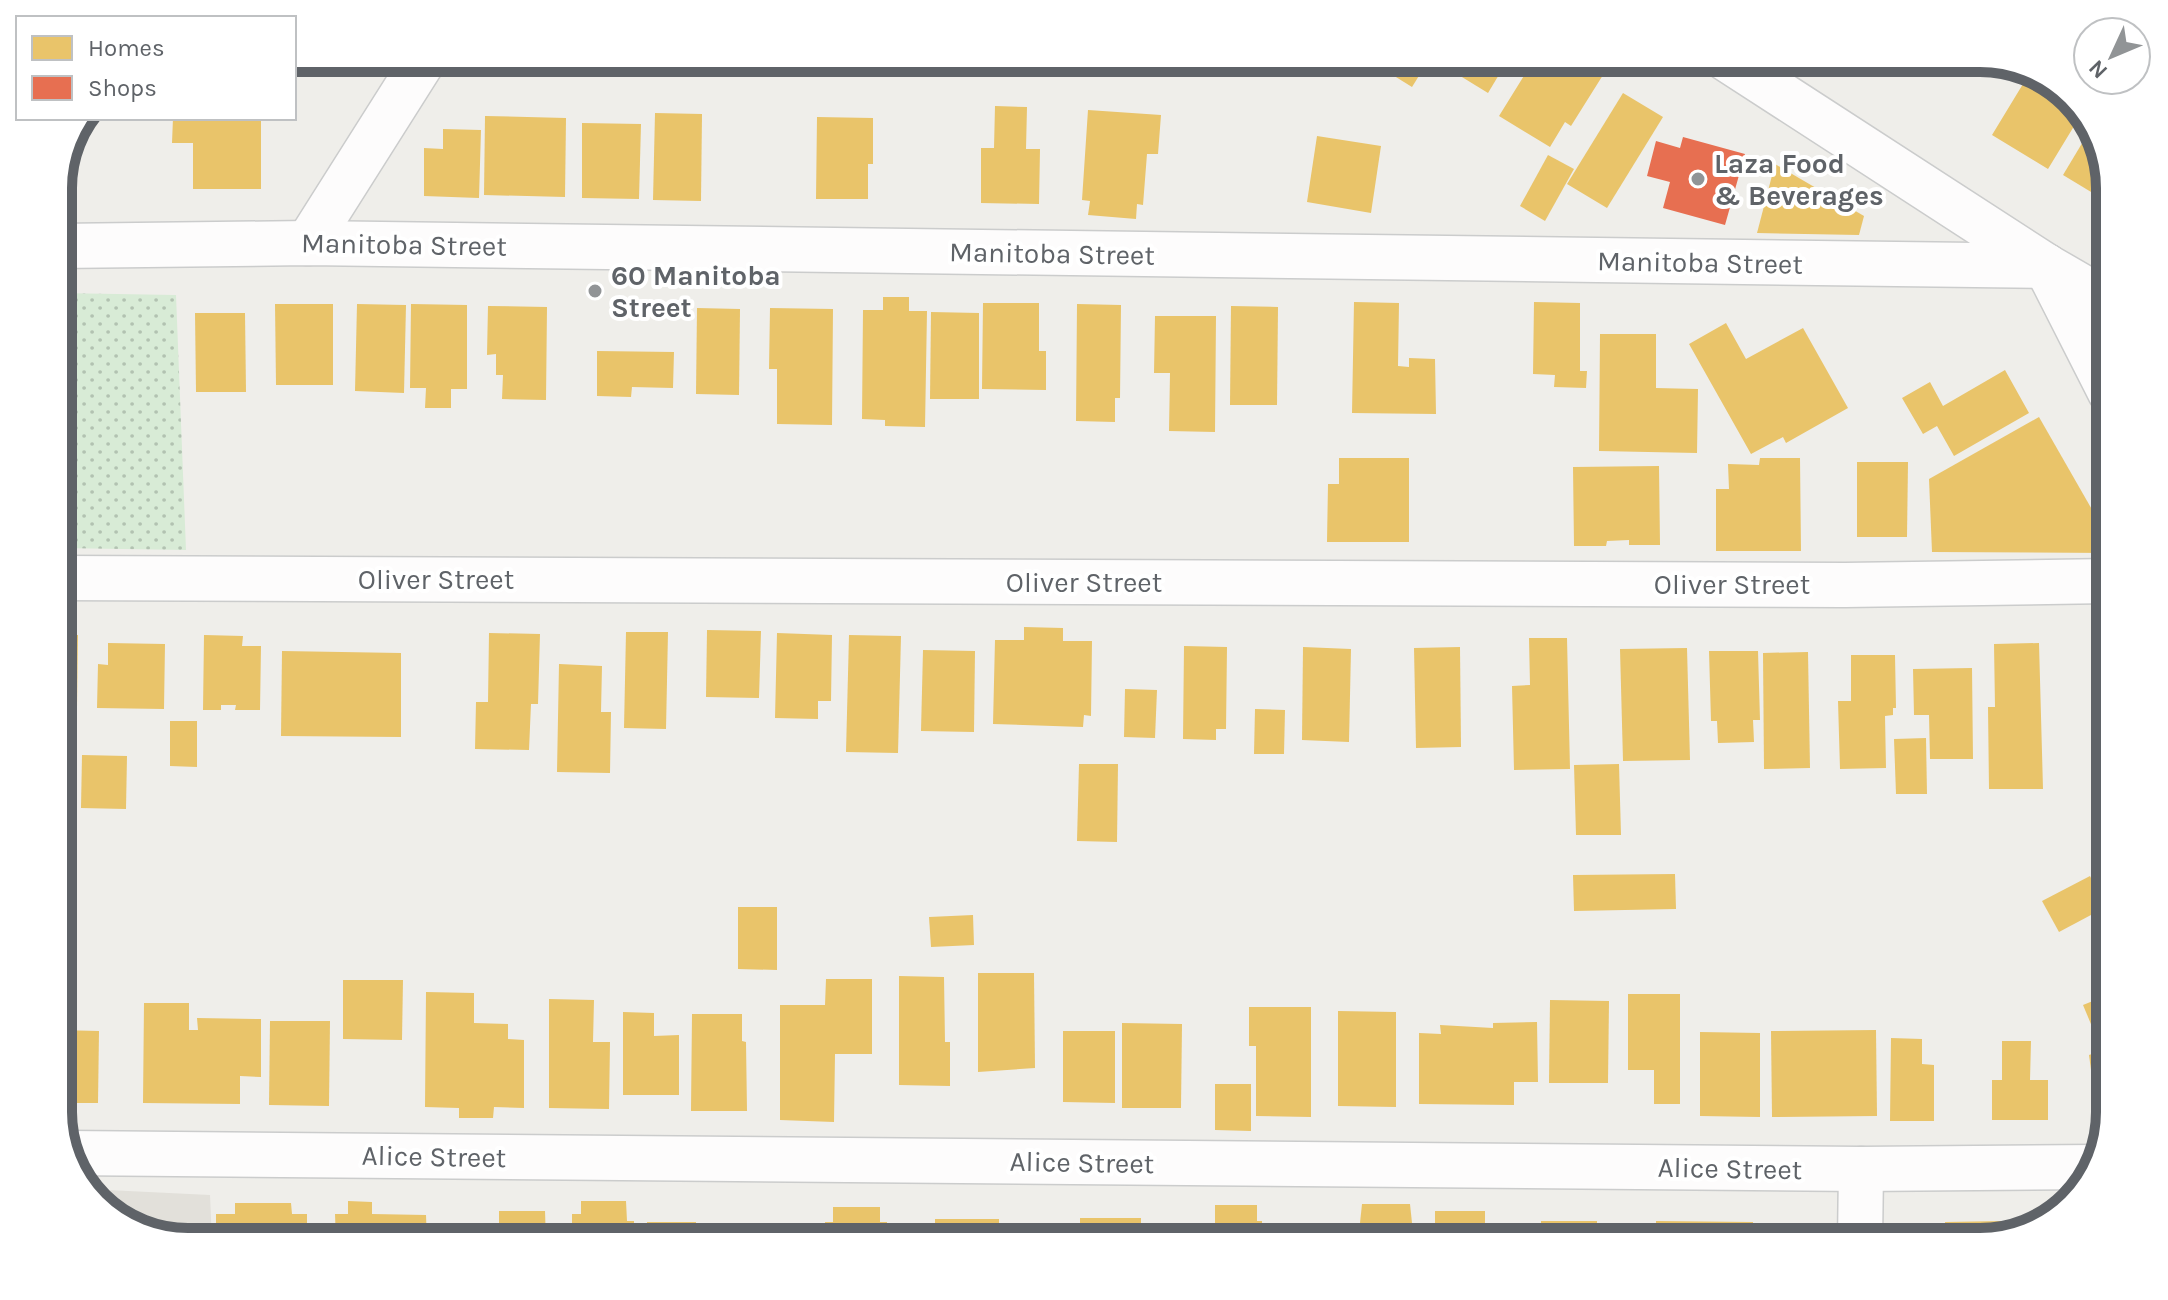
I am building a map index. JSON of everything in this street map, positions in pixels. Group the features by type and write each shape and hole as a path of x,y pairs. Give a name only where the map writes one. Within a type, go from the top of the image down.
{"street":[{"path":"308,243 416,72"},
{"path":"1747,72 2046,266 2096,295"},
{"name":"Manitoba Street","path":"72,246 308,243 2046,266"},
{"path":"2046,266 2096,364"},
{"name":"Oliver Street","path":"72,578 1845,585 2096,581"},
{"name":"Alice Street","path":"80,1153 1861,1169 2082,1167"},
{"path":"1860,1228 1861,1169"}],"shaded area":[{"path":"102,1190 210,1195 211,1228 188,1228 143,1219 117,1204"}],"green space":[{"path":"72,293 176,295 186,550 72,548"}],"building: Homes":[{"path":"1388,72 1421,72 1412,87"},
{"path":"1454,72 1501,72 1488,93"},
{"path":"1526,72 1598,72 1603,75 1571,126 1565,122 1550,147 1499,116"},
{"path":"2025,81 2051,96 2076,123 2048,169 1992,135"},
{"path":"1623,93 1663,117 1607,208 1567,184"},
{"path":"995,106 1027,107 1026,149 1040,149 1039,204 981,203 981,148 994,148"},
{"path":"1088,110 1161,115 1158,154 1147,154 1143,205 1137,204 1136,219 1088,215 1090,201 1082,200"},
{"path":"655,113 702,114 701,201 653,200"},
{"path":"485,116 566,118 565,197 484,195"},
{"path":"817,117 873,118 873,164 868,164 868,199 816,199"},
{"path":"173,120 261,120 261,189 193,189 193,143 172,143"},
{"path":"582,123 641,124 639,199 582,198"},
{"path":"443,129 481,130 479,198 424,196 424,148 443,149"},
{"path":"1317,136 1381,146 1371,213 1307,202"},
{"path":"2085,139 2094,165 2096,195 2063,175"},
{"path":"1548,155 1574,169 1545,221 1520,206"},
{"path":"1775,164 1864,216 1859,235 1757,233"},
{"path":"883,297 909,297 909,311 927,311 925,427 885,426 885,420 862,419 863,310 883,310"},
{"path":"1354,302 1399,303 1398,366 1409,367 1409,358 1435,359 1436,414 1352,413"},
{"path":"1534,302 1580,303 1580,371 1587,371 1586,388 1554,387 1555,375 1533,374"},
{"path":"983,303 1039,303 1039,351 1046,351 1046,390 982,389"},
{"path":"275,304 333,304 333,385 276,385"},
{"path":"357,304 406,305 404,393 355,391"},
{"path":"411,304 467,305 467,389 451,389 451,408 425,408 426,388 410,388"},
{"path":"1077,304 1121,305 1120,398 1115,398 1115,422 1076,421"},
{"path":"488,306 547,307 546,400 502,399 503,375 496,375 496,354 487,355"},
{"path":"1231,306 1278,307 1277,405 1230,405"},
{"path":"697,308 740,309 739,395 696,394"},
{"path":"770,308 833,309 832,425 777,424 777,369 769,369"},
{"path":"931,312 979,313 979,399 930,399"},
{"path":"195,313 245,313 246,392 196,392"},
{"path":"1155,316 1216,316 1215,432 1169,431 1170,373 1154,373"},
{"path":"1726,323 1746,359 1803,328 1848,408 1786,443 1783,437 1751,454 1689,344"},
{"path":"1600,334 1656,334 1656,388 1698,389 1697,453 1599,451"},
{"path":"597,351 674,352 673,388 632,387 631,397 597,396"},
{"path":"2005,370 2029,413 1954,456 1937,426 1923,434 1902,398 1930,382 1943,406"},
{"path":"2039,417 2096,517 2096,553 1932,552 1929,479"},
{"path":"1339,458 1409,458 1409,542 1327,542 1328,484 1339,484"},
{"path":"1760,458 1800,458 1801,551 1716,551 1716,489 1729,489 1728,464 1759,465"},
{"path":"1857,462 1908,462 1907,537 1857,537"},
{"path":"1659,466 1660,545 1629,545 1629,540 1607,541 1606,546 1574,546 1573,467"},
{"path":"1024,627 1063,628 1063,641 1092,641 1091,716 1084,715 1083,727 993,724 995,640 1024,640"},
{"path":"707,630 761,631 759,698 706,697"},
{"path":"626,632 668,632 666,729 624,728"},
{"path":"489,633 540,634 538,704 531,704 529,750 475,749 476,702 488,702"},
{"path":"777,633 832,635 831,701 818,701 818,719 775,718"},
{"path":"72,635 78,635 77,708 72,708"},
{"path":"204,635 243,636 242,646 261,646 260,710 235,710 236,705 221,705 221,710 203,710"},
{"path":"849,635 901,636 898,753 846,752"},
{"path":"1529,638 1567,638 1570,769 1514,770 1512,686 1530,685"},
{"path":"108,643 165,644 164,709 97,708 98,664 108,665"},
{"path":"2039,643 2043,789 1989,789 1988,707 1995,707 1994,644"},
{"path":"1184,646 1227,647 1226,729 1216,729 1216,740 1183,739"},
{"path":"1303,647 1351,649 1349,742 1302,740"},
{"path":"1460,647 1461,747 1416,748 1414,648"},
{"path":"1687,648 1690,760 1623,761 1620,649"},
{"path":"923,650 975,651 974,732 921,731"},
{"path":"282,651 401,653 401,737 281,736"},
{"path":"1709,651 1758,651 1760,720 1753,720 1754,742 1718,743 1717,721 1711,721"},
{"path":"1808,652 1810,768 1764,769 1763,653"},
{"path":"1851,655 1895,655 1896,708 1893,708 1893,715 1885,716 1886,768 1840,769 1838,701 1851,701"},
{"path":"559,664 602,666 601,712 611,712 610,773 557,772"},
{"path":"1972,668 1973,759 1930,759 1929,715 1914,715 1913,669"},
{"path":"1125,689 1157,690 1155,738 1124,737"},
{"path":"1255,709 1285,710 1284,754 1254,754"},
{"path":"170,721 197,721 197,767 170,766"},
{"path":"1926,738 1927,794 1896,794 1894,739"},
{"path":"82,755 127,756 126,809 81,808"},
{"path":"1079,764 1118,764 1117,842 1077,841"},
{"path":"1619,764 1621,835 1576,835 1574,765"},
{"path":"1675,874 1676,909 1574,911 1573,875"},
{"path":"2090,876 2096,888 2096,912 2059,932 2042,901"},
{"path":"738,907 777,907 777,970 738,969"},
{"path":"973,915 974,945 931,947 929,917"},
{"path":"978,973 1034,973 1035,1068 978,1072"},
{"path":"899,976 944,977 945,1042 950,1042 950,1086 899,1085"},
{"path":"826,979 872,979 872,1054 835,1054 834,1122 780,1120 780,1005 825,1005"},
{"path":"343,980 403,980 402,1040 343,1039"},
{"path":"426,992 474,993 474,1023 508,1024 508,1039 524,1040 524,1108 494,1107 493,1118 459,1118 459,1108 425,1107"},
{"path":"1628,994 1680,994 1680,1104 1654,1104 1654,1070 1628,1070"},
{"path":"549,999 594,1000 593,1042 610,1042 609,1109 549,1108"},
{"path":"1550,1000 1609,1001 1608,1083 1549,1083"},
{"path":"2096,1000 2096,1036 2083,1005"},
{"path":"144,1003 189,1003 189,1030 198,1030 197,1018 261,1019 261,1077 240,1076 240,1104 143,1103"},
{"path":"1249,1007 1311,1007 1311,1117 1256,1116 1256,1046 1249,1046"},
{"path":"1338,1011 1396,1012 1396,1107 1338,1106"},
{"path":"623,1012 654,1013 654,1036 679,1035 679,1095 623,1095"},
{"path":"692,1014 742,1014 742,1041 746,1042 747,1111 691,1111"},
{"path":"270,1021 330,1021 329,1106 269,1105"},
{"path":"1537,1022 1538,1082 1514,1082 1514,1105 1419,1104 1419,1033 1441,1034 1440,1025 1493,1028 1493,1023"},
{"path":"1122,1023 1182,1024 1181,1108 1122,1108"},
{"path":"72,1030 99,1031 98,1103 72,1103"},
{"path":"1876,1030 1877,1116 1772,1117 1771,1031"},
{"path":"1063,1031 1115,1031 1115,1103 1063,1102"},
{"path":"1700,1032 1760,1033 1760,1117 1700,1116"},
{"path":"1891,1038 1922,1039 1922,1064 1934,1065 1934,1121 1890,1121"},
{"path":"2002,1041 2031,1041 2030,1080 2048,1080 2048,1120 1992,1120 1992,1080 2002,1080"},
{"path":"2096,1053 2096,1107 2089,1055"},
{"path":"1215,1084 1251,1084 1251,1131 1215,1130"},
{"path":"348,1201 372,1202 372,1214 426,1215 426,1228 336,1228 335,1214 348,1214"},
{"path":"581,1201 626,1201 627,1221 634,1221 634,1228 572,1228 572,1214 581,1214"},
{"path":"235,1203 291,1203 292,1214 307,1214 307,1228 216,1228 216,1214 235,1214"},
{"path":"1362,1204 1410,1204 1413,1228 1359,1228"},
{"path":"1215,1205 1257,1205 1257,1221 1262,1221 1262,1228 1215,1228"},
{"path":"833,1207 880,1207 880,1222 887,1222 887,1228 825,1228 825,1222 833,1222"},
{"path":"499,1211 545,1211 546,1228 499,1228"},
{"path":"1435,1211 1485,1211 1485,1228 1435,1228"},
{"path":"1080,1218 1141,1218 1141,1228 1080,1228"},
{"path":"935,1219 999,1219 999,1228 935,1228"},
{"path":"1541,1221 1597,1221 1597,1228 1541,1228"},
{"path":"1656,1221 1753,1222 1753,1228 1656,1228"},
{"path":"2003,1221 2003,1225 1945,1228 1945,1222"},
{"path":"647,1222 696,1222 696,1228 647,1228"}],"building: Shops":[{"name":"Laza Food & Beverages","path":"1683,137 1745,154 1725,225 1663,208 1670,182 1647,176 1656,141 1680,148"}],"place":[{"name":"Laza Food & Beverages","path":"1698,179"},
{"name":"60 Manitoba Street","path":"595,291"}]}
